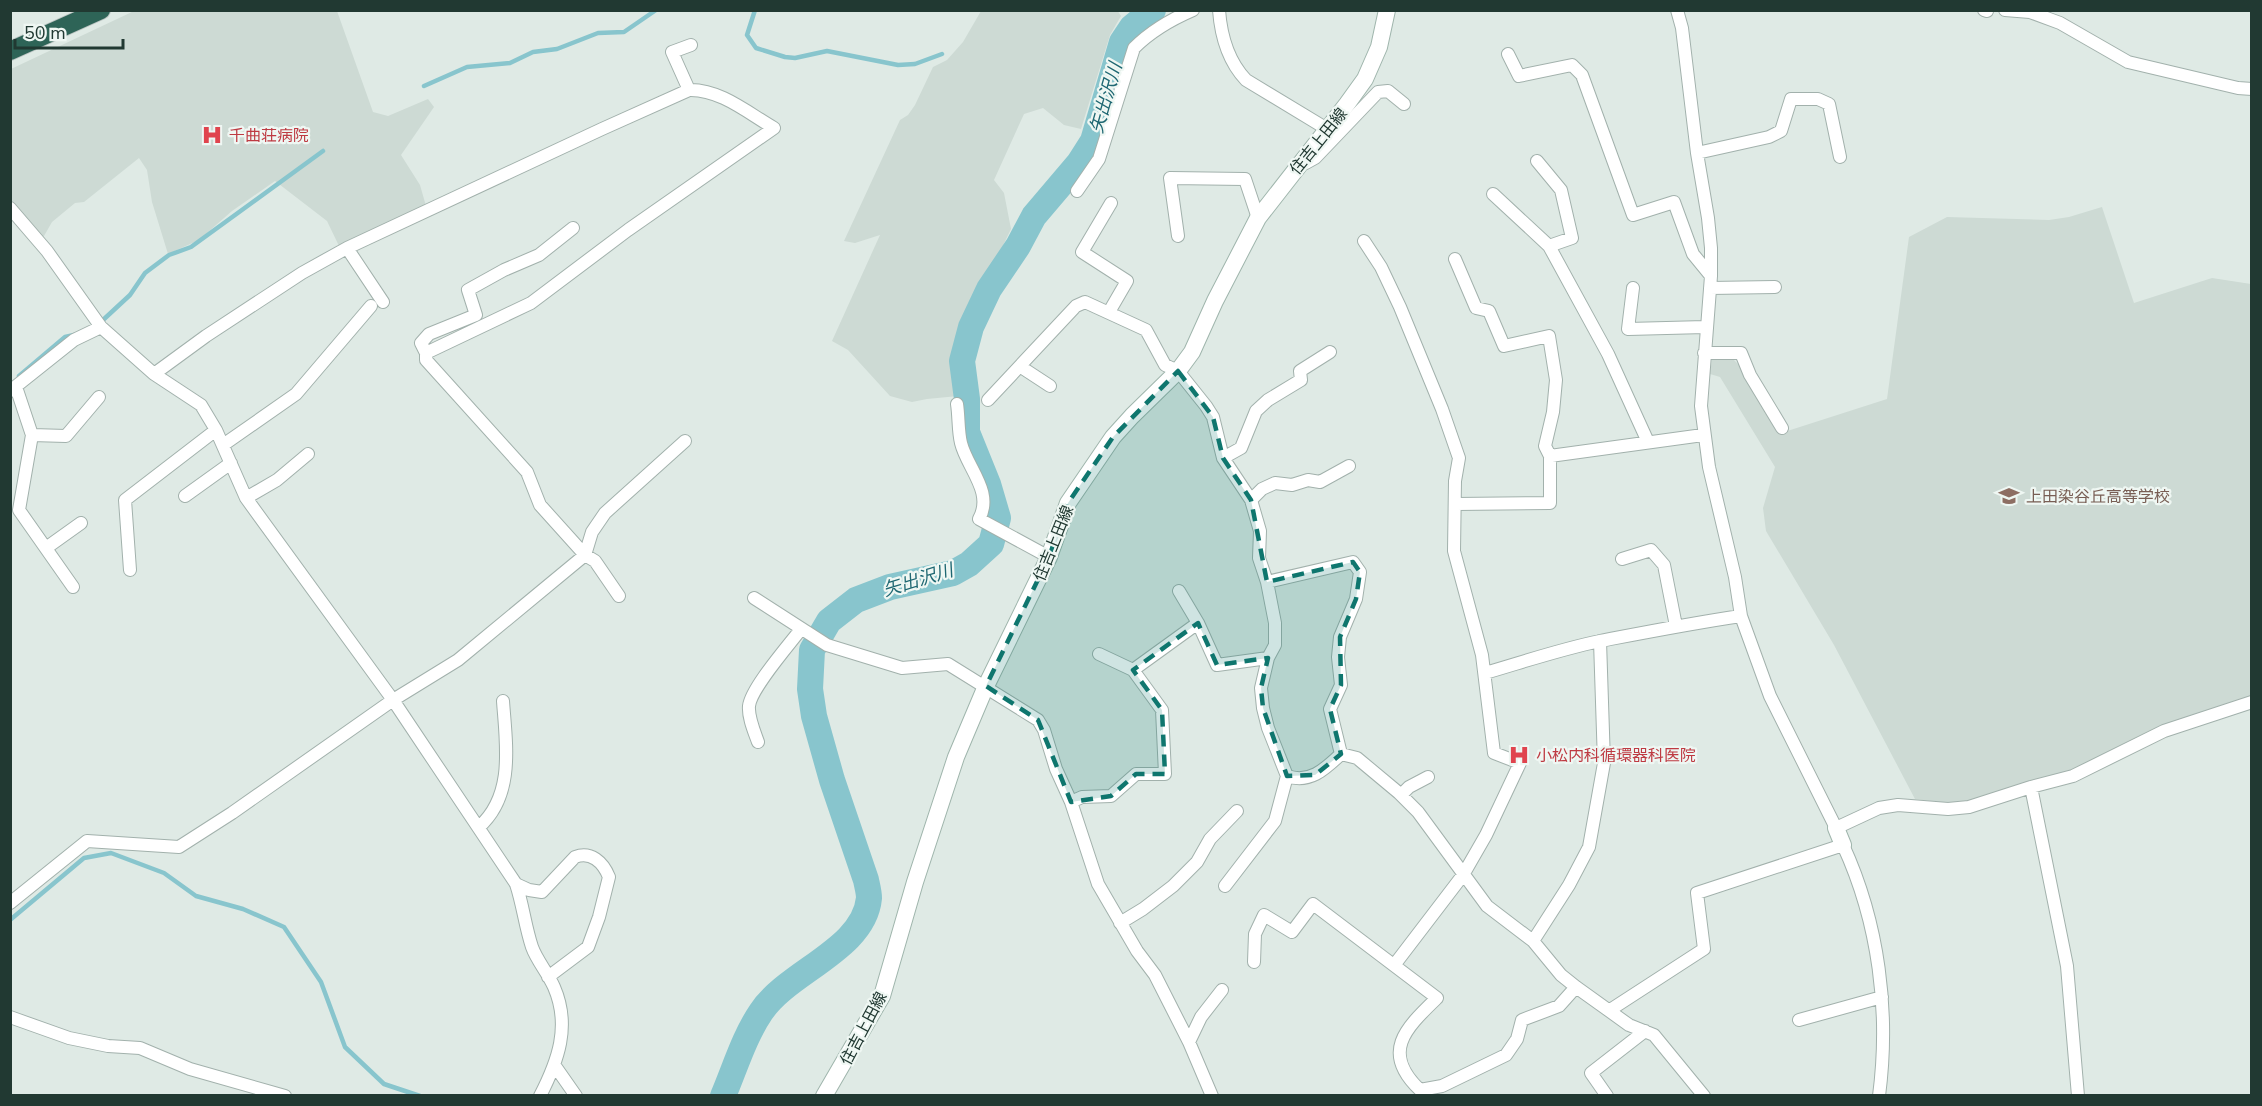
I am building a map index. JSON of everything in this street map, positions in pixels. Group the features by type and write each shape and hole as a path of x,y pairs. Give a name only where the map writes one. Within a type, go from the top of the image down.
{"highway":[{"path":"10,51 101,10"}],"main road":[{"name":"住吉上田線","path":"824,1095 882,996 915,882 956,757 986,686 1049,557 1068,503 1113,437 1178,371 1192,352 1215,301 1258,218 1365,79 1379,47 1387,10"},
{"path":"1836,828 1844,845"}],"street":[{"path":"1077,192 1099,159 1134,48 1142,40 1193,10"},
{"path":"1219,10 1220,28 1230,58 1246,80 1332,123 1342,121 1366,104"},
{"path":"1677,10 1682,28 1697,153 1708,218 1710,282 1701,406 1704,435 1719,513 1735,577 1741,616 1770,696 1836,828 1879,808 1898,805 1948,809 1969,807 2073,776 2164,731 2252,702"},
{"path":"2005,10 2030,12 2060,23 2127,62 2238,88 2252,89"},
{"path":"689,90 672,52 691,45"},
{"path":"1508,54 1519,76 1572,65 1582,75 1633,215 1674,202 1693,254 1710,282"},
{"path":"154,374 206,336 292,280 347,249 689,90 701,90 715,94 774,128 628,230 531,303 426,353"},
{"path":"1302,161 1306,163 1315,158 1373,96 1383,90 1388,91 1404,104"},
{"path":"1697,153 1769,137 1781,131 1791,99 1818,99 1829,104 1840,157"},
{"path":"1537,161 1561,190 1572,238 1549,246"},
{"path":"1178,236 1170,178 1245,179 1258,218"},
{"path":"1493,194 1549,246 1608,354 1648,442"},
{"path":"1109,312 1127,281 1082,252 1111,203"},
{"path":"10,208 47,251 101,327 154,374 201,405 216,430 246,498 393,700 516,884 524,905 532,948 559,1000 563,1024 562,1036 554,1060 555,1066 576,1095"},
{"path":"573,228 539,255 504,270 468,290 476,315 429,334 421,343 426,353 426,360 527,472 540,505 585,555 595,561 619,596"},
{"path":"1364,241 1381,267 1400,307 1443,409 1459,458 1455,481 1454,551 1482,655 1494,753 1520,763 1486,835 1463,875 1395,964"},
{"path":"347,249 383,302"},
{"path":"1455,259 1476,308 1489,312 1504,346 1550,336 1556,380 1553,412 1545,446 1550,456 1550,503 1456,504"},
{"path":"1710,282 1775,287"},
{"path":"1633,288 1628,329 1705,327"},
{"path":"988,400 1076,306 1084,302 1146,330 1165,365 1178,371 1213,417 1223,458 1251,500 1260,531 1259,558 1267,582 1275,623 1275,645 1268,658 1261,688 1263,708 1268,728 1287,776 1275,821 1225,886"},
{"path":"223,445 296,394 371,306"},
{"path":"73,587 19,510 32,435 13,389 74,340 101,327"},
{"path":"1223,458 1241,448 1256,411 1268,400 1301,380 1300,371 1330,352"},
{"path":"1704,353 1741,353 1750,375 1782,428"},
{"path":"1020,367 1050,386"},
{"path":"32,435 66,436 99,397"},
{"path":"957,404 961,443 981,487 985,509 979,519 1049,557"},
{"path":"130,570 125,500 216,430"},
{"path":"1550,456 1704,435"},
{"path":"10,903 87,841 179,847 232,813 393,700 458,660 585,555 592,532 605,513 685,441"},
{"path":"246,498 277,480 308,454"},
{"path":"185,496 231,463"},
{"path":"1251,500 1262,489 1275,483 1292,484 1308,480 1320,482 1349,466"},
{"path":"46,548 81,524"},
{"path":"1622,559 1651,550 1664,565 1676,626"},
{"path":"1267,582 1353,562 1360,572 1356,599 1340,637 1338,657 1341,685 1330,709 1341,754"},
{"path":"1179,591 1198,622 1217,664 1268,658"},
{"path":"754,598 827,645 902,668 948,664 1038,720 1044,730 1056,769 1071,802 1098,884 1120,923 1155,975 1189,1042 1212,1095"},
{"path":"1485,673 1600,642 1628,638 1676,626 1741,616"},
{"path":"1133,670 1198,622"},
{"path":"758,742 749,712 749,703 755,690 803,630"},
{"path":"1533,941 1569,885 1589,847 1604,763 1600,642"},
{"path":"1071,802 1082,797 1111,796 1136,774 1165,774 1162,710 1133,670 1100,654"},
{"path":"479,827 487,820 498,803 505,784 507,754 503,701"},
{"path":"1287,776 1296,779 1315,775 1341,754"},
{"path":"1341,754 1357,758 1401,795 1418,812 1487,906 1533,941 1561,975 1576,987 1629,1025 1654,1035 1704,1095"},
{"path":"1401,795 1408,787 1428,777"},
{"path":"2031,787 2067,966 2078,1095"},
{"path":"1120,923 1143,909 1173,885 1197,862 1210,839 1237,811"},
{"path":"1610,1010 1704,949 1697,893 1844,845 1867,906 1882,997 1884,1058 1879,1095"},
{"path":"516,884 529,890 542,892 575,857 581,855 588,855 600,862 609,877 599,917 588,947 548,977"},
{"path":"1254,962 1255,934 1264,915 1292,932 1313,904 1395,964 1437,998 1417,1018 1401,1039 1399,1053 1408,1078 1420,1089 1442,1086 1506,1055 1517,1039 1522,1020 1559,1006 1576,987"},
{"path":"1189,1042 1201,1017 1222,990"},
{"path":"1799,1020 1882,997"},
{"path":"10,1017 69,1038 108,1046 140,1048 190,1069 285,1095"},
{"path":"1607,1095 1591,1073 1645,1031"},
{"path":"540,1095 555,1066"}],"highlighted area":[{"path":"1178,371 1213,417 1223,458 1251,500 1267,582 1353,562 1360,572 1356,599 1340,637 1341,685 1330,709 1341,754 1315,775 1287,776 1263,708 1261,688 1268,658 1217,665 1198,623 1133,670 1162,710 1165,774 1136,774 1111,796 1071,802 1038,720 986,686 1049,557 1068,503 1113,437"}],"shaded area":[{"path":"1117,10 1121,16 1110,35 1081,129 1064,125 1043,108 1024,114 994,180 1004,193 1011,229 964,326 955,359 958,396 912,402 890,396 848,350 832,341 880,235 855,243 844,241 900,120 908,115 915,105 933,67 947,60 963,42 981,11"},
{"name":"千曲荘病院","path":"134,11 337,11 373,112 388,116 428,99 434,107 401,155 420,185 426,206 339,246 327,221 275,181 232,211 199,240 168,254 152,202 147,170 139,158 84,202 75,203 52,222 44,236 40,237 11,201 11,69"},
{"name":"上田染谷丘高等学校","path":"2102,207 2134,303 2212,278 2251,284 2251,696 2169,724 2070,773 1967,802 1946,803 1915,799 1834,645 1766,531 1763,508 1775,467 1720,377 1710,374 1712,359 1733,359 1739,365 1778,434 1887,399 1909,237 1947,217 2049,220 2069,217"}],"waterway":[{"path":"424,86 467,67 510,63 533,52 557,49 598,33 624,32 656,10"},
{"path":"755,10 747,35 756,48 785,57 795,58 827,51 898,65 915,64 942,54"},
{"name":"矢出沢川","path":"723,1096 745,1042 761,1012 773,997 840,946 854,932 864,916 869,898 866,880 832,780 814,716 810,689 812,650 829,621 856,600 890,587 953,573 969,564 991,544 998,518 988,484 967,432 967,399 962,361 971,327 989,289 1018,246 1034,216 1079,163 1093,141 1122,42 1132,27 1153,10"},
{"path":"103,320 130,295 145,273 169,255 191,247 323,151"},
{"path":"19,376 65,337 74,335"},
{"path":"10,920 84,858 111,853 164,873 196,896 243,909 284,927 321,982 345,1047 384,1084 420,1096"}],"place":[{"name":"千曲荘病院","path":"212,135"},
{"name":"上田染谷丘高等学校","path":"2009,496"},
{"name":"小松内科循環器科医院","path":"1519,755"}]}
